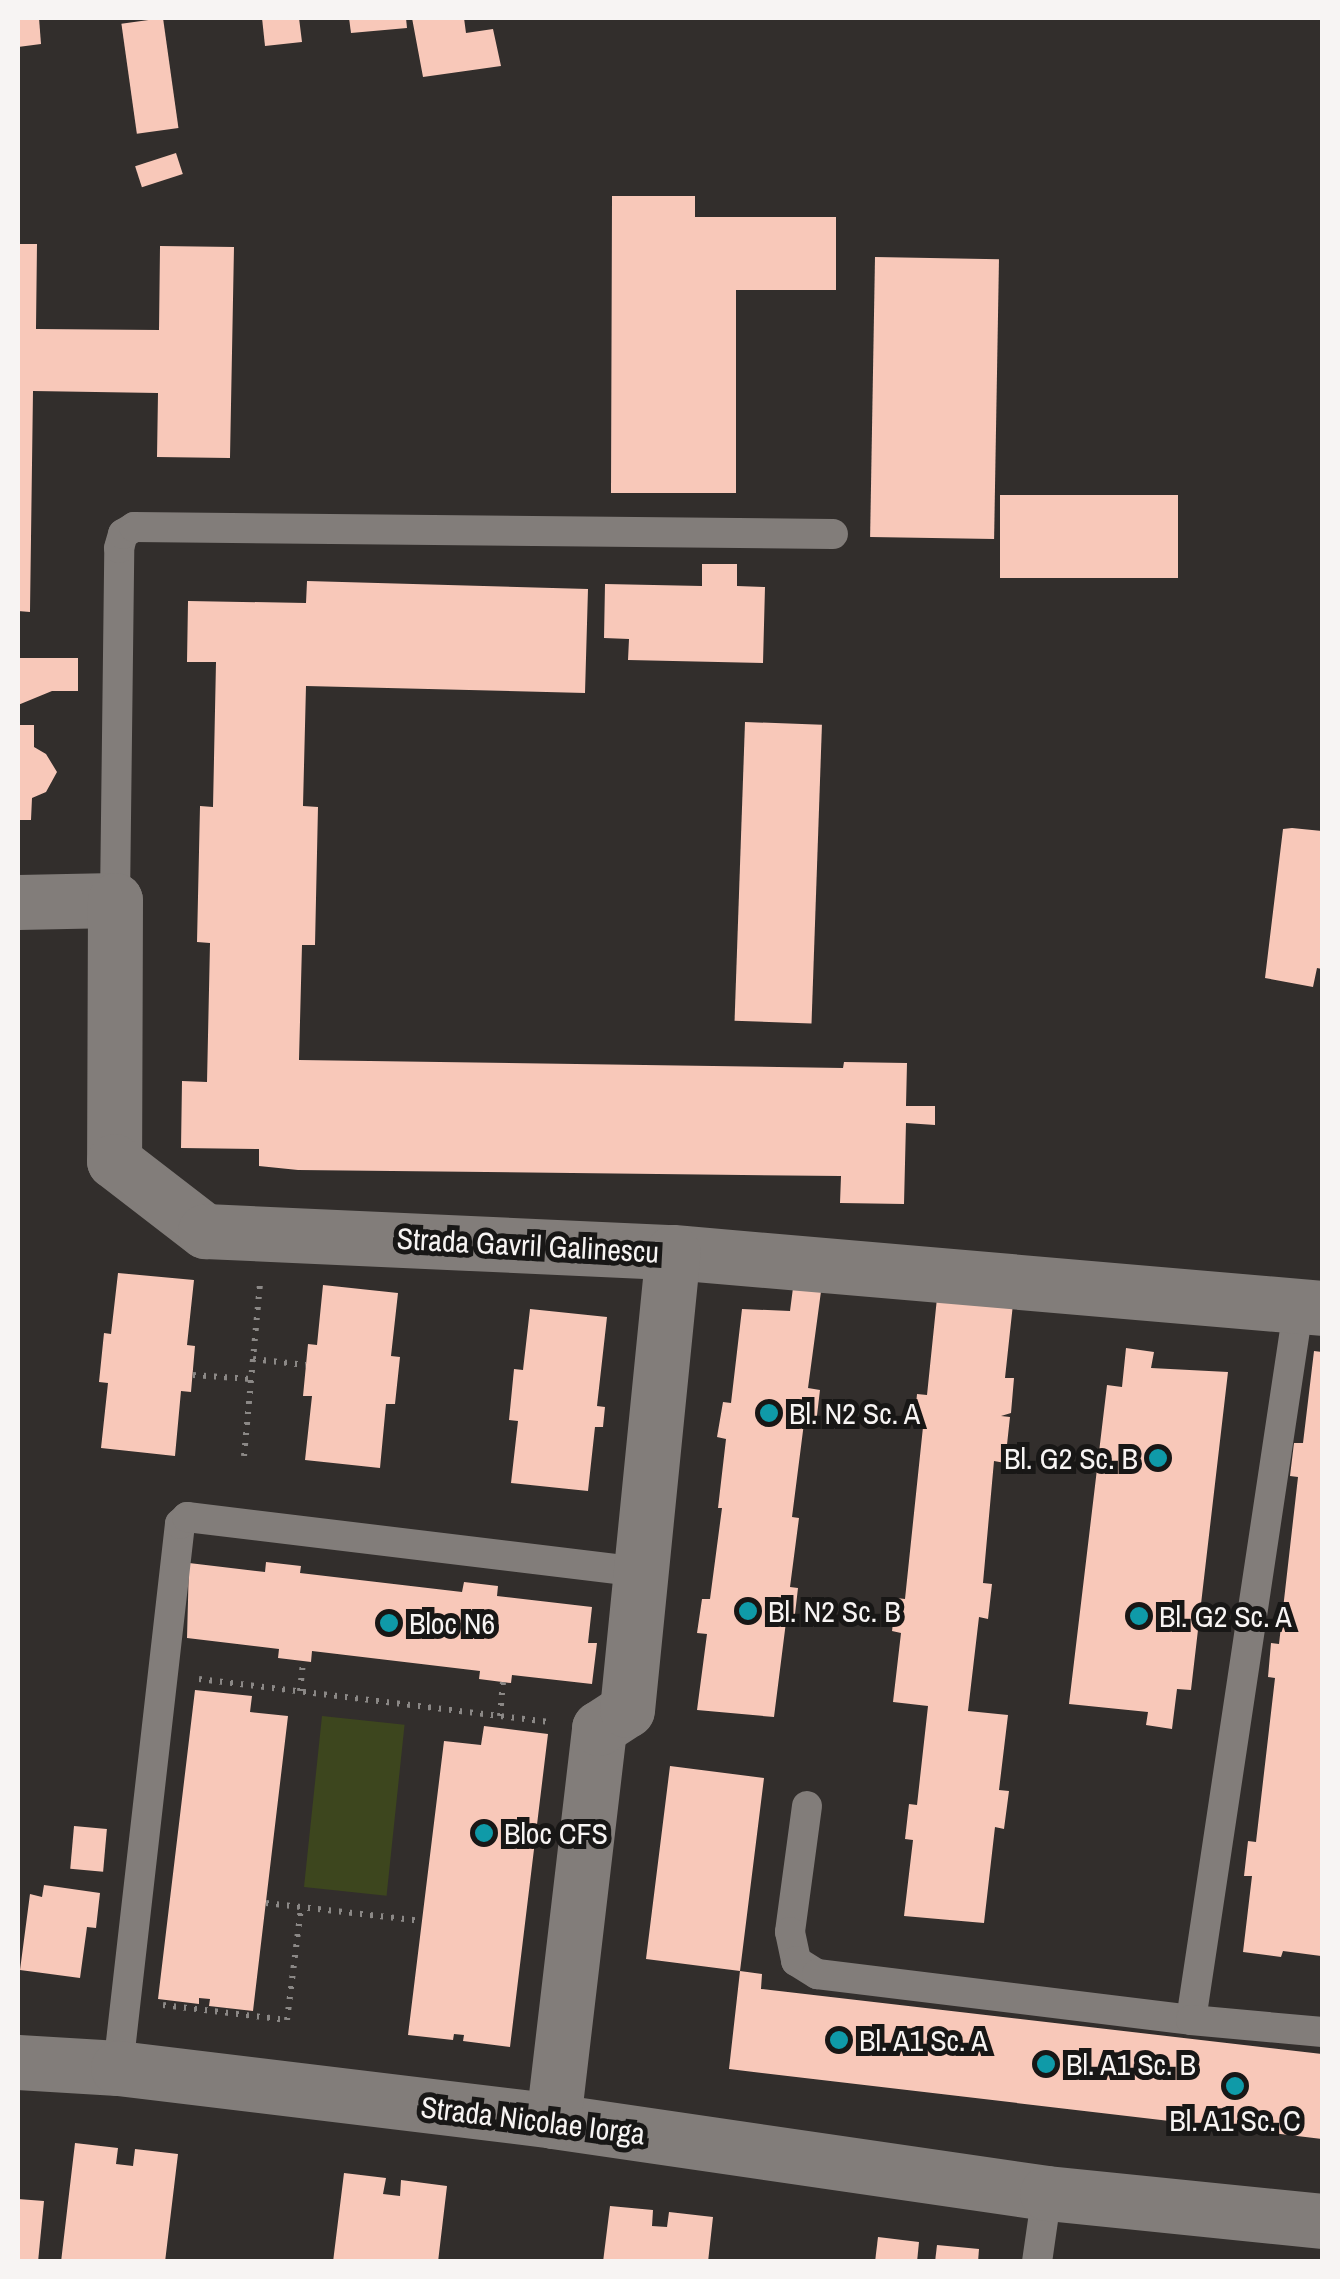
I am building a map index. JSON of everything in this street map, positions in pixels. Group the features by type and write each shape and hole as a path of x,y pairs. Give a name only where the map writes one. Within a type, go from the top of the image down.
{"street":[{"path":"18,902 115,900"},
{"name":"Strada Gavril Galinescu","path":"115,900 114,1161 205,1230 673,1252 1311,1306"},
{"path":"553,2121 599,1728 626,1710 673,1252"},
{"name":"Strada Nicolae Iorga","path":"18,2062 118,2068 553,2121 1047,2192 1322,2220"}],"lane":[{"path":"115,900 118,548 123,534 134,527 833,534"},
{"path":"1191,2020 1311,1306"},
{"path":"118,2068 180,1524 186,1518 640,1572"},
{"path":"808,1806 790,1932 796,1961 818,1974 1191,2020 1322,2032"},
{"path":"1036,2262 1047,2192"}],"path":[{"path":"244,1456 261,1270"},
{"path":"253,1359 306,1365"},
{"path":"192,1375 251,1379"},
{"path":"300,1691 303,1661"},
{"path":"163,1675 599,1728"},
{"path":"500,1716 503,1682"},
{"path":"266,1903 422,1921"},
{"path":"125,2001 287,2020 300,1907"}],"green space":[{"path":"322,1716 405,1725 387,1896 304,1887"}],"building":[{"path":"18,18 39,18 41,44 18,47"},
{"path":"163,18 178,128 137,134 121,24"},
{"path":"262,18 299,18 302,42 265,46"},
{"path":"349,18 406,18 407,28 351,33"},
{"path":"412,18 464,18 466,33 493,29 501,66 423,77"},
{"path":"176,153 183,174 142,187 135,166"},
{"path":"612,196 695,196 695,217 836,217 836,290 736,290 736,493 611,493"},
{"path":"18,244 37,244 36,329 159,330 160,246 234,247 230,458 157,457 158,393 33,391 30,612 18,611"},
{"path":"875,257 999,259 994,539 870,537"},
{"path":"1000,495 1178,495 1178,578 1000,578"},
{"path":"702,564 737,564 737,586 765,587 763,663 628,660 629,639 604,638 605,584 702,586"},
{"path":"307,581 588,589 585,693 306,686 303,806 318,807 315,945 302,945 299,1060 843,1068 844,1062 907,1063 906,1106 935,1106 935,1125 906,1123 904,1204 840,1203 841,1176 298,1170 259,1166 259,1149 181,1148 182,1081 207,1082 210,943 197,942 200,806 213,807 216,662 187,662 188,601 306,603"},
{"path":"18,658 78,658 78,691 52,691 18,705"},
{"path":"745,722 822,725 812,1024 735,1021"},
{"path":"18,725 34,725 34,747 46,754 57,772 46,792 32,798 31,820 18,820"},
{"path":"1283,829 1322,831 1322,969 1317,968 1313,987 1265,978"},
{"path":"118,1273 194,1280 187,1345 195,1346 191,1392 181,1391 175,1456 101,1448 108,1383 99,1382 104,1333 111,1334"},
{"path":"794,1280 822,1284 808,1388 820,1390 816,1424 804,1423 792,1517 799,1518 790,1587 798,1588 794,1623 786,1622 774,1717 697,1710 707,1634 697,1633 702,1599 710,1599 722,1508 718,1508 726,1439 717,1437 723,1402 731,1403 742,1309 790,1311"},
{"path":"323,1285 398,1293 391,1356 400,1357 395,1404 386,1404 380,1468 305,1460 312,1396 303,1396 308,1344 317,1345"},
{"path":"937,1298 1013,1304 1005,1378 1014,1378 1011,1413 1001,1416 1010,1417 1005,1463 994,1461 983,1583 992,1584 988,1619 979,1617 968,1711 1008,1715 999,1790 1009,1791 1004,1829 995,1827 984,1923 904,1916 913,1840 905,1839 909,1804 917,1805 928,1706 893,1702 901,1633 892,1631 896,1598 905,1599 923,1427 914,1426 917,1394 927,1395"},
{"path":"530,1309 607,1317 597,1406 605,1407 603,1427 595,1427 588,1491 511,1483 518,1421 509,1420 514,1369 523,1370"},
{"path":"1126,1348 1154,1352 1151,1368 1228,1372 1191,1690 1177,1689 1172,1729 1146,1725 1148,1712 1069,1704 1107,1385 1122,1387"},
{"path":"1314,1351 1322,1352 1322,1943 1321,1956 1283,1951 1281,1957 1243,1952 1252,1876 1244,1876 1248,1841 1256,1842 1275,1678 1268,1677 1271,1643 1279,1644 1298,1477 1290,1476 1294,1443 1303,1443"},
{"name":"Bloc N6","path":"266,1562 301,1566 300,1573 462,1592 464,1582 498,1586 497,1596 592,1607 588,1643 597,1643 592,1684 512,1675 511,1683 479,1679 480,1671 312,1651 311,1662 278,1658 279,1649 187,1638 189,1563 265,1572"},
{"path":"195,1690 252,1696 250,1712 288,1716 253,2011 209,2006 210,1999 199,1998 199,2004 158,1999"},
{"name":"Bloc CFS","path":"484,1726 548,1734 510,2047 463,2041 464,2035 454,2034 453,2040 408,2035 444,1741 481,1745"},
{"path":"670,1766 764,1778 740,1971 646,1959"},
{"path":"74,1826 107,1829 103,1872 70,1869"},
{"path":"44,1885 100,1893 96,1928 87,1927 80,1978 20,1970 30,1894 42,1897"},
{"path":"740,1971 762,1974 761,1989 1322,2054 1322,2139 729,2069"},
{"path":"75,2143 118,2148 116,2164 133,2166 135,2149 178,2154 165,2262 61,2262"},
{"path":"344,2173 386,2178 383,2194 400,2196 401,2180 447,2186 438,2262 333,2262"},
{"path":"18,2199 44,2201 38,2262 18,2262"},
{"path":"610,2206 653,2210 652,2226 667,2227 669,2212 713,2217 708,2262 603,2262"},
{"path":"878,2237 919,2242 917,2262 875,2262"},
{"path":"937,2245 979,2249 978,2262 935,2262"}],"place":[{"name":"Bl. N2 Sc. A","path":"769,1413"},
{"name":"Bl. G2 Sc. B","path":"1158,1458"},
{"name":"Bl. N2 Sc. B","path":"748,1611"},
{"name":"Bl. G2 Sc. A","path":"1139,1616"},
{"name":"Bloc N6","path":"389,1623"},
{"name":"Bloc CFS","path":"484,1833"},
{"name":"Bl. A1 Sc. A","path":"839,2040"},
{"name":"Bl. A1 Sc. B","path":"1046,2064"},
{"name":"Bl. A1 Sc. C","path":"1235,2086"}]}
